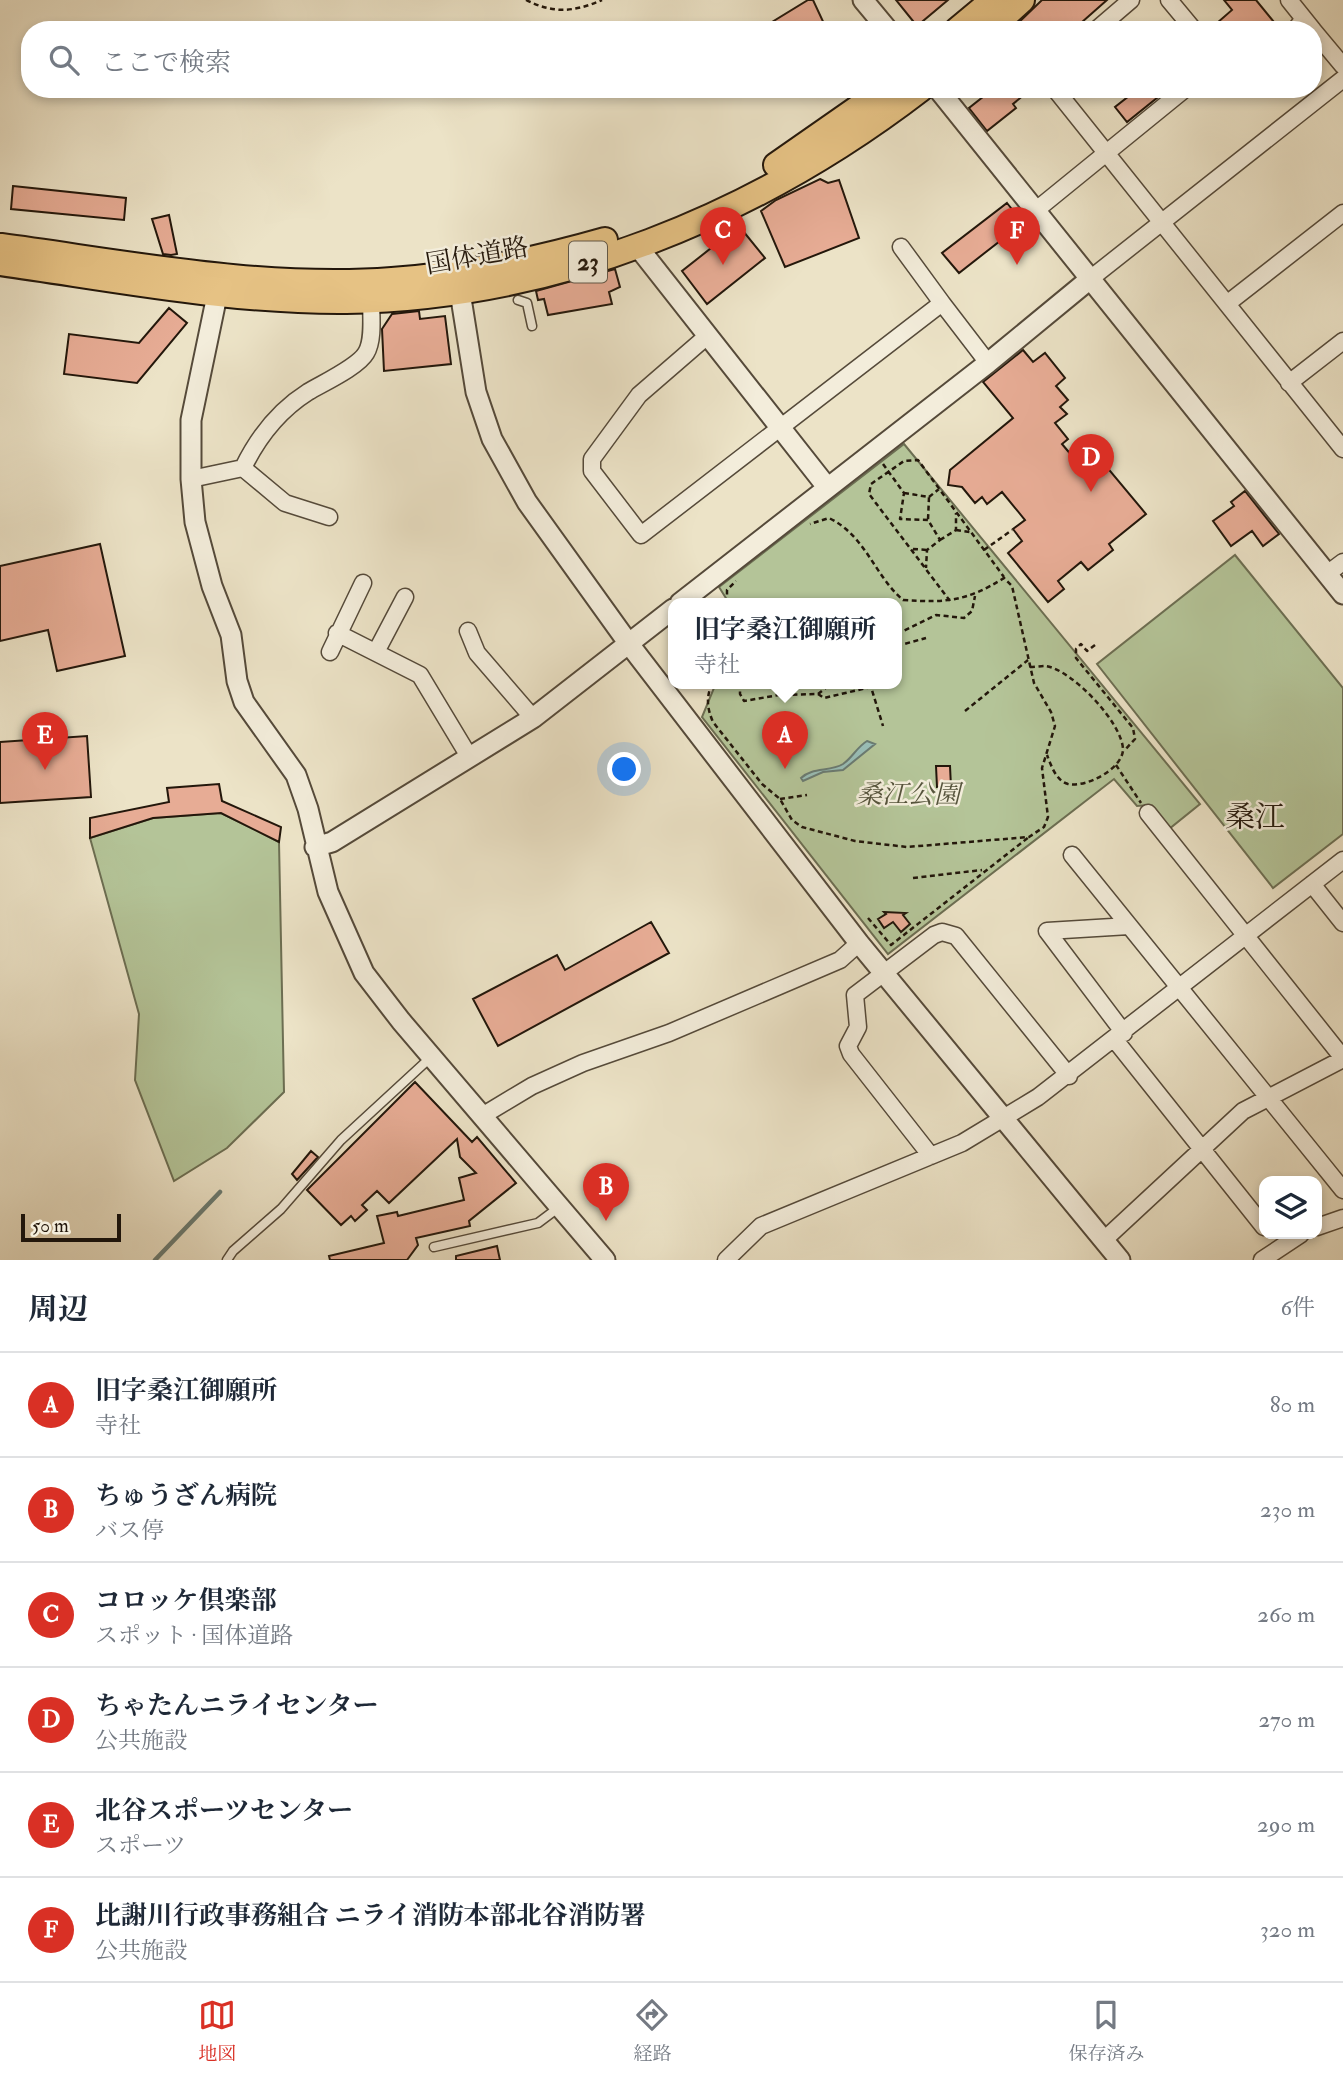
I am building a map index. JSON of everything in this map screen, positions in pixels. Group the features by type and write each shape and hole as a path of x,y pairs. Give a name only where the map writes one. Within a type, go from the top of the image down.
{"main road":[{"path":"998,20 1022,0"},
{"name":"国体道路","path":"0,262 216,284 390,281 458,274 629,234 734,189 815,141 873,98"},
{"name":"国体道路","path":"0,246 309,300 371,300 460,292 566,269 638,247 701,222 833,151 908,98"}],"street":[{"path":"863,0 880,21"},
{"path":"1106,21 1131,0"},
{"path":"1169,0 1186,21"},
{"path":"1295,5 1307,21"},
{"path":"1322,41 1343,66"},
{"path":"1322,96 1343,79"},
{"path":"945,98 1090,279 1335,568 1343,594"},
{"path":"1062,98 1164,221 1343,449"},
{"path":"1035,211 1174,98"},
{"path":"686,598 988,363 1319,98"},
{"path":"1228,303 1343,213"},
{"path":"638,247 706,337 827,487"},
{"path":"901,247 988,363"},
{"path":"216,284 193,407 191,480 195,522 212,586 230,635 237,681 252,717 296,775 308,808 315,847 335,912 358,962 379,995 605,1260"},
{"path":"460,292 471,372 492,439 527,502 629,644 859,943 1120,1260"},
{"path":"243,468 256,442 271,423 304,394 360,360 368,352 371,300"},
{"path":"706,337 639,395 592,459 593,471 641,535 942,303"},
{"path":"1289,383 1343,341"},
{"path":"191,480 243,468"},
{"path":"243,468 285,503 329,517"},
{"path":"330,653 337,633 363,583"},
{"path":"376,652 405,597"},
{"path":"315,847 332,842 533,718 668,613"},
{"path":"468,631 477,653 533,718"},
{"path":"337,633 420,675 470,758"},
{"path":"1104,1240 1243,1111 1343,1058 1148,813"},
{"path":"1072,855 1343,1190"},
{"path":"726,1260 761,1226 962,1143 1069,1076 1343,860"},
{"path":"1312,884 1343,923"},
{"path":"1129,926 1047,931 1119,1037 1259,1221"},
{"path":"931,1156 851,1054 848,1046 859,1027 855,995 934,935 942,932 956,936 1069,1076"},
{"path":"482,1116 532,1086 583,1063 669,1033 840,960 859,943"},
{"path":"1322,1225 1343,1218"},
{"path":"1264,1259 1275,1240"}],"lane":[{"path":"518,300 527,303 533,326"},
{"path":"227,1260 233,1251 281,1209 341,1140 431,1057"},
{"path":"434,1247 538,1223 558,1208"}],"path":[{"path":"526,0 541,7 576,11 601,0"},
{"path":"878,459 904,493 929,497 939,489"},
{"path":"868,918 891,945 984,870 1044,827 1048,817 1041,781 1055,726 1051,712 1034,682 1012,586 918,460 904,461 871,484 869,494 950,601"},
{"path":"900,519 904,493"},
{"path":"929,497 928,520 940,540"},
{"path":"956,530 957,513"},
{"path":"807,525 829,518 846,527 864,547 891,590 901,598"},
{"path":"892,524 900,519 928,520"},
{"path":"911,549 927,550 956,530 971,532"},
{"path":"984,550 1012,530"},
{"path":"926,569 927,550"},
{"path":"902,599 950,601 975,596 1004,578"},
{"path":"727,598 727,590 738,579"},
{"path":"902,632 936,615 964,618 972,611 975,596"},
{"path":"902,645 926,638"},
{"path":"1046,754 1056,776 1067,784 1081,784 1116,765 1123,752 1132,746 1135,739 1133,728 1076,658 1076,649 1081,644 1087,651 1095,645"},
{"path":"965,710 1029,660"},
{"path":"1030,667 1046,666 1062,672 1104,708 1121,737 1123,752"},
{"path":"711,689 708,702 713,722 762,784 780,799 792,820 802,827 880,845 907,846 1029,837"},
{"path":"740,689 744,701 779,695 818,694 824,698 862,689"},
{"path":"818,694 824,689"},
{"path":"872,689 883,726"},
{"path":"1116,765 1148,813"},
{"path":"780,799 807,795"},
{"path":"913,878 984,870"}],"green space":[{"name":"桑江公園","path":"904,444 1200,804 1169,829 1149,805 1137,806 1114,779 888,954 702,717 714,689 902,689 902,598 726,598 719,587"},
{"path":"1235,555 1343,688 1343,834 1273,888 1097,664"},
{"path":"221,813 279,842 284,1092 227,1148 174,1181 135,1080 139,1014 90,838 153,818"}],"water":[{"path":"867,741 875,744 843,770 823,772 803,781 801,778 810,772 843,764"}],"building":[{"path":"808,0 813,0 823,21 774,21"},
{"path":"896,0 948,0 923,21 913,21"},
{"path":"1042,0 1107,0 1083,21 1020,21"},
{"path":"1224,0 1256,0 1273,21 1219,21 1232,10"},
{"path":"982,98 1020,98 1013,104 1016,108 987,131 969,108"},
{"path":"1126,98 1157,98 1127,122 1115,107"},
{"path":"820,179 828,183 839,180 859,238 785,267 761,211 776,200"},
{"path":"13,186 126,198 124,220 11,209"},
{"path":"1007,203 1023,223 959,273 942,253"},
{"path":"169,215 177,254 171,255 163,254 152,219"},
{"path":"739,226 765,258 707,304 682,271"},
{"path":"615,269 620,287 609,292 612,304 548,315 544,299 538,300 536,291"},
{"path":"169,308 187,323 137,383 64,374 69,334 139,343"},
{"path":"419,311 420,319 445,316 451,364 384,371 382,329 392,314"},
{"path":"1023,350 1033,362 1045,353 1065,378 1056,386 1068,400 1060,407 1067,414 1055,423 1068,439 1062,444 1078,463 1100,446 1107,454 1100,459 1146,514 1109,544 1113,550 1088,570 1081,562 1058,581 1064,589 1048,602 1008,553 1022,541 1013,529 1025,520 1002,492 987,504 982,497 975,503 962,487 948,485 950,470 1013,418 983,382"},
{"path":"1245,491 1279,534 1263,546 1252,531 1231,546 1213,521 1234,506 1231,502"},
{"path":"100,544 125,656 57,671 48,630 0,641 0,566"},
{"path":"87,736 91,797 0,803 0,742"},
{"path":"936,766 950,766 951,787 937,787"},
{"path":"219,784 222,801 281,827 279,842 221,813 153,818 90,838 90,818 169,802 167,788"},
{"path":"884,912 906,913 903,915 910,924 901,932 893,922 884,928 878,919 886,914"},
{"path":"651,922 669,953 498,1046 473,999 557,955 565,970"},
{"path":"415,1082 472,1142 477,1137 516,1183 469,1221 470,1226 416,1238 418,1245 407,1260 330,1260 329,1256 384,1243 377,1216 397,1212 398,1216 464,1200 459,1178 476,1173 460,1157 457,1139 389,1203 377,1191 362,1205 367,1210 355,1221 351,1216 341,1225 307,1190"},
{"path":"311,1151 318,1157 297,1180 292,1174"},
{"path":"497,1246 500,1260 456,1260 456,1256"}],"waterway":[{"path":"155,1260 220,1192"}],"place":[{"name":"コロッケ倶楽部","path":"723,265"},
{"name":"比謝川行政事務組合 ニライ消防本部北谷消防署","path":"1017,265"},
{"name":"ちゃたんニライセンター","path":"1091,492"},
{"name":"旧字桑江御願所","path":"785,769"},
{"name":"北谷スポーツセンター","path":"45,770"},
{"name":"ちゅうざん病院","path":"606,1221"}],"district":[{"name":"桑江","path":"1255,817"}]}
